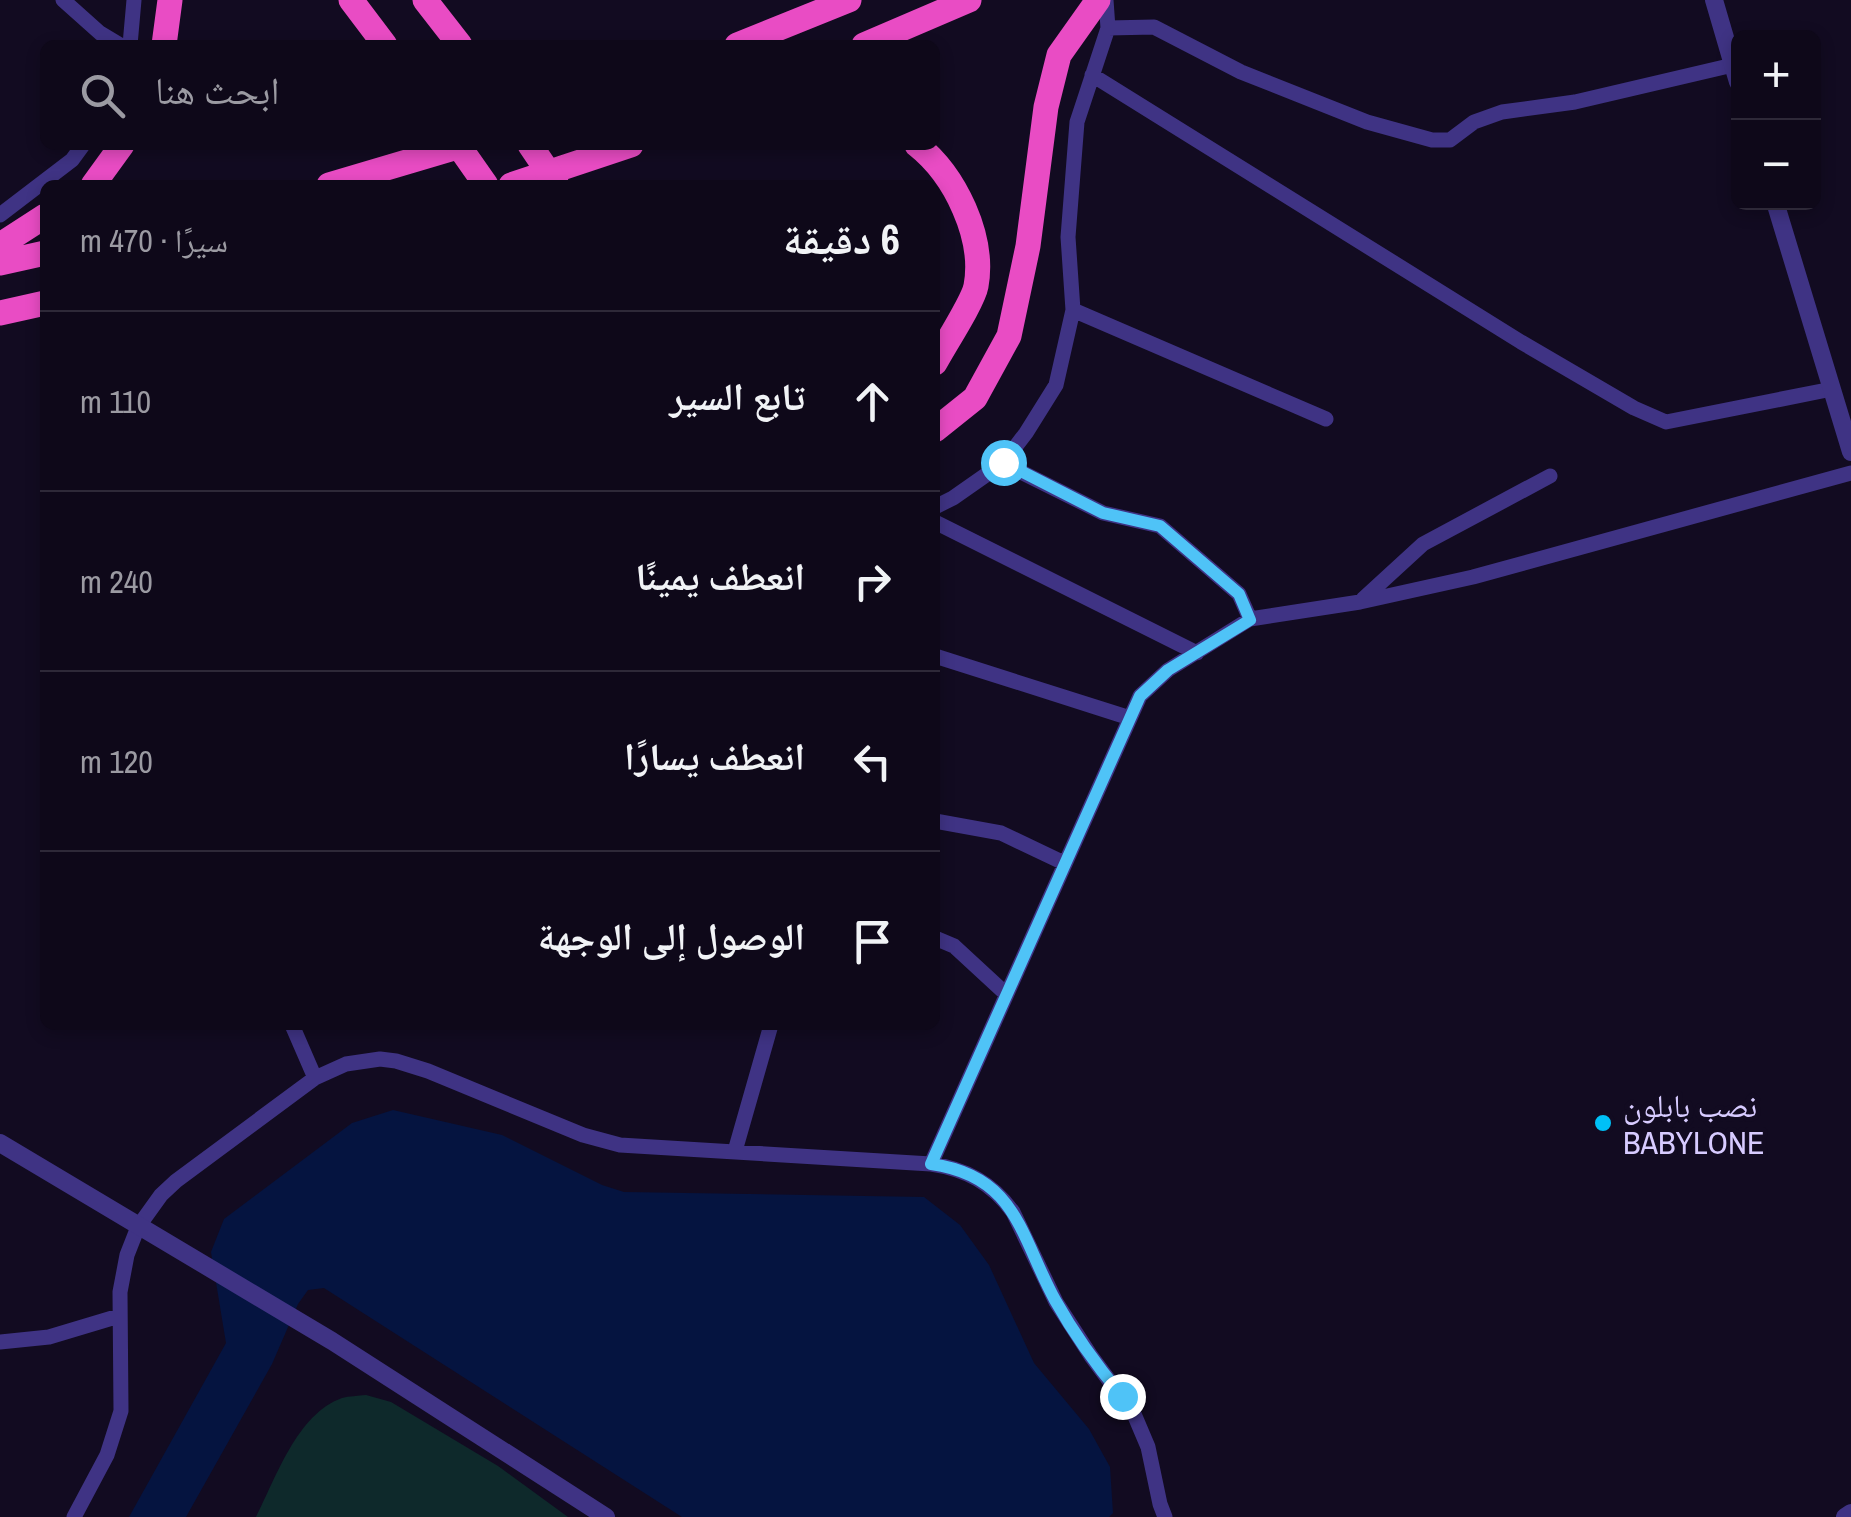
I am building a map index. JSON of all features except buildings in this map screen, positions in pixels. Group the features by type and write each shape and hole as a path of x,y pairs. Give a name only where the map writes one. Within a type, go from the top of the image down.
{"highway":[{"path":"165,40 170,0"},
{"path":"350,0 381,40"},
{"path":"425,0 456,40"},
{"path":"749,40 849,0"},
{"path":"876,40 969,0"},
{"path":"940,426 975,398 1009,336 1028,246 1046,107 1060,55 1098,0"},
{"path":"98,180 118,150"},
{"path":"345,180 444,150"},
{"path":"464,150 483,180"},
{"path":"533,150 554,180"},
{"path":"526,180 616,150"},
{"path":"924,150 960,196 976,244 976,288 940,355"},
{"path":"0,244 40,219"},
{"path":"0,263 40,254"},
{"path":"0,313 40,304"}],"street":[{"path":"62,0 112,40"},
{"path":"130,40 134,0"},
{"path":"940,505 1003,462 1056,385 1073,310 1068,236 1077,122 1108,28 1106,0"},
{"path":"1714,0 1731,57"},
{"path":"1108,28 1154,27 1241,72 1367,122 1432,140 1450,140 1474,122 1502,112 1731,75"},
{"path":"1092,75 1521,342 1634,408 1666,422 1832,390"},
{"path":"46,180 79,150"},
{"path":"0,215 40,184"},
{"path":"1777,210 1851,452"},
{"path":"1073,310 1326,419"},
{"path":"1003,462 1103,513 1160,526 1239,594 1250,620"},
{"path":"931,1164 1140,696 1168,670 1250,620 1473,578 1851,473"},
{"path":"1360,602 1423,544 1550,476"},
{"path":"940,525 1196,653"},
{"path":"940,658 1130,718"},
{"path":"940,821 1001,833 1064,862"},
{"path":"940,940 954,946 1006,994"},
{"path":"294,1030 315,1078"},
{"path":"735,1151 770,1030"},
{"path":"74,1517 107,1455 121,1410 119,1316 123,1269 148,1210 176,1181 315,1078 363,1060 396,1060 620,1145 931,1164 980,1179 1014,1212 1056,1302 1138,1424 1148,1447 1165,1517"},
{"path":"0,1143 313,1330 606,1517"},
{"path":"0,1342 49,1337 119,1316"},
{"path":"1845,1517 1851,1513"}],"green space":[{"path":"366,1395 391,1402 498,1466 568,1517 256,1517 290,1449 312,1418 342,1398"}],"water":[{"path":"393,1110 502,1135 624,1192 924,1197 960,1225 989,1265 1034,1363 1089,1429 1110,1467 1113,1513 1109,1517 682,1517 324,1288 308,1290 298,1304 272,1364 186,1517 129,1517 226,1343 211,1252 224,1219 352,1123"}],"place":[{"name":"نصب بابلون BABYLONE","path":"1603,1123"}],"route":[{"path":"1003,462 1103,513 1160,526 1239,594 1250,620 1168,670 1140,696 931,1164 948,1166 980,1179 1014,1212 1056,1302 1122,1396"}]}
